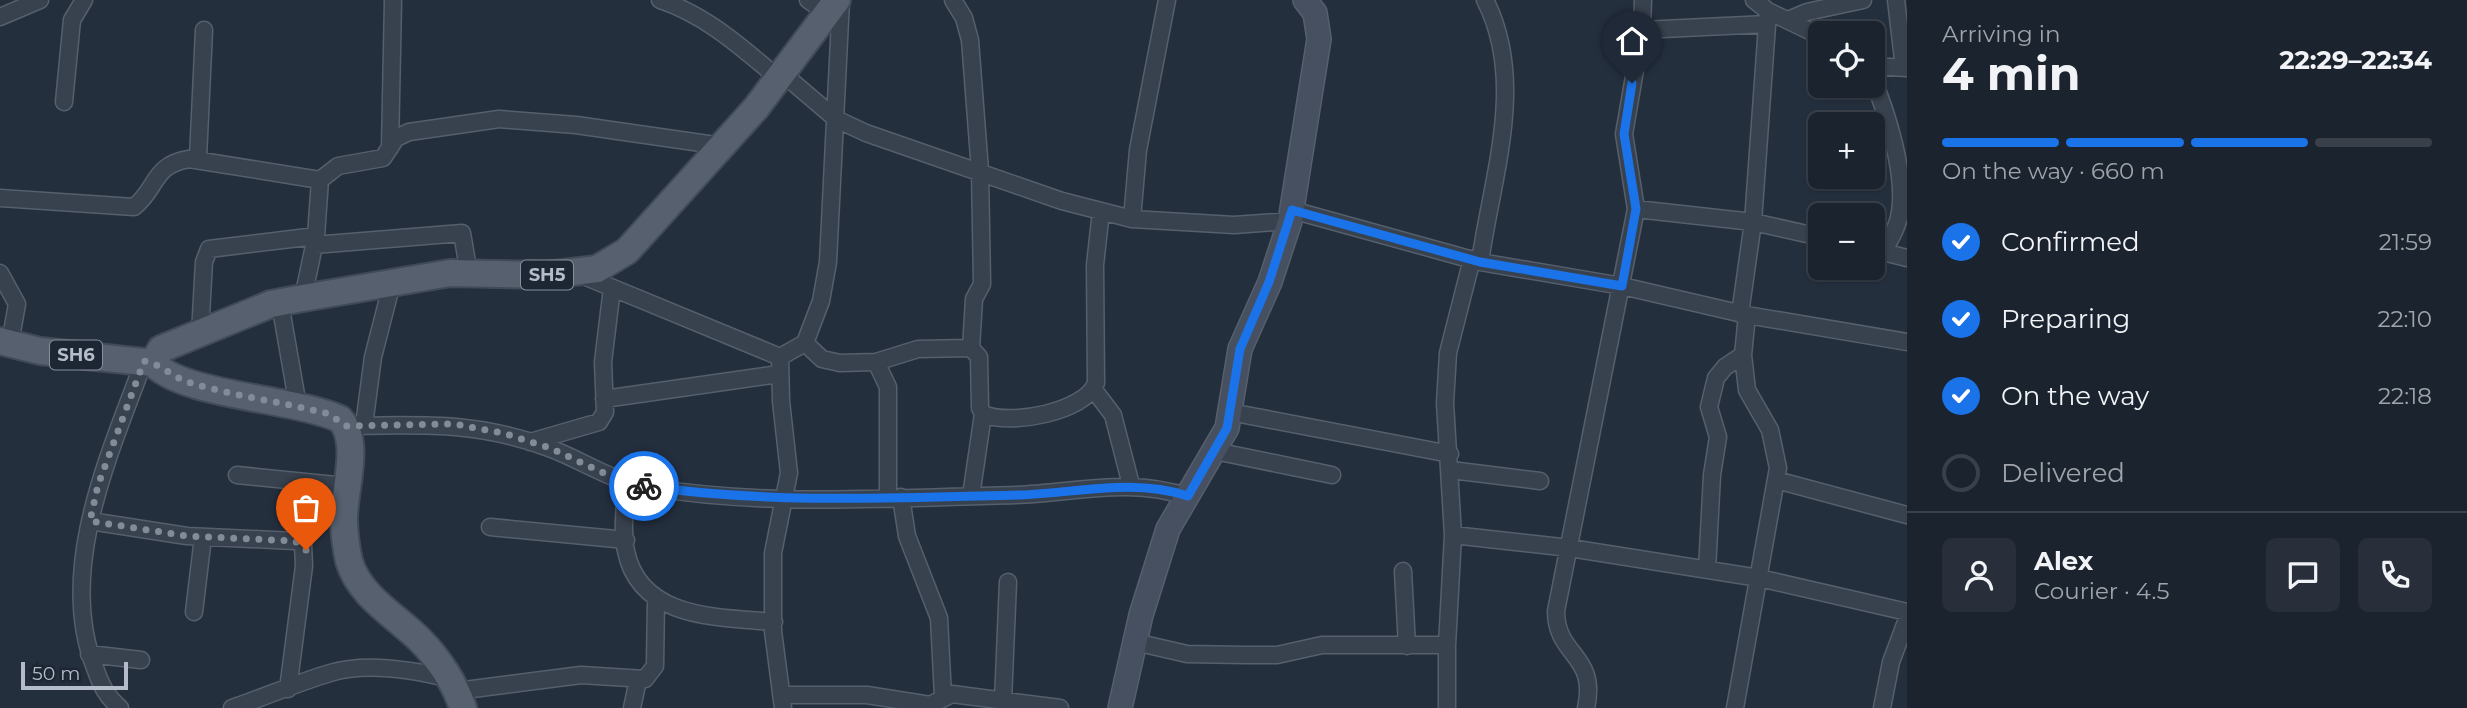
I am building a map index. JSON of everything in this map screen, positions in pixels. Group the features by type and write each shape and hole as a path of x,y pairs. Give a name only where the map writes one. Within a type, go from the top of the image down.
{"main road":[{"name":"SH5","path":"148,362 161,349 291,300 450,273 577,274 597,269 627,251 722,146 780,76 828,3"},
{"name":"SH6","path":"5,342 40,351 148,362"},
{"path":"148,362 189,382 298,405 329,414 355,426 346,486 346,540 356,578 366,592 422,642 457,693"}],"street":[{"path":"0,17 40,0"},
{"path":"64,102 72,20 84,0"},
{"path":"390,148 393,0"},
{"path":"660,0 701,19 734,41 836,119 918,153 1101,211 1132,219 1234,225 1291,216 1476,261 1622,286 1744,314 1907,342"},
{"path":"953,0 964,18 970,40 980,171 982,284 974,299 971,348"},
{"path":"1132,219 1138,150 1167,0"},
{"path":"1120,708 1135,642 1168,529 1227,428 1240,349 1269,282 1291,216 1319,39 1315,13 1306,0"},
{"path":"1447,708 1447,645 1453,535 1445,403 1448,353 1476,261 1503,140 1506,92 1497,26 1485,0"},
{"path":"1586,708 1588,684 1585,665 1563,642 1556,623 1636,209 1624,134 1642,30 1643,0"},
{"path":"1735,708 1778,468 1770,430 1747,390 1743,355 1768,18 1754,0"},
{"path":"1788,20 1829,6 1864,0"},
{"path":"1885,67 1906,68 1896,0"},
{"path":"780,358 805,343 821,301 828,262 836,119 828,3"},
{"path":"1642,30 1768,18 1788,20 1808,30"},
{"path":"198,158 204,30"},
{"path":"1881,98 1900,187 1901,209 1897,227 1885,242"},
{"path":"298,405 291,300 315,240 320,180 338,166 383,158 396,138 410,132 499,119 576,125 722,146"},
{"path":"0,198 134,207 159,171 169,163 198,158 320,180"},
{"path":"1636,209 1754,222 1808,234"},
{"path":"1094,390 1097,377 1095,265 1101,211"},
{"path":"201,333 204,262 209,249 315,240 462,233 468,274"},
{"path":"1885,253 1907,258"},
{"path":"0,273 18,304 5,342"},
{"path":"577,274 780,358"},
{"path":"392,283 355,426 454,424 530,442 626,481 680,491 782,498 971,496 1060,494 1131,485 1163,488 1188,496"},
{"path":"530,442 598,422 605,412 603,362 611,288"},
{"path":"805,343 814,354 831,362 876,362 907,351 971,348 979,356 979,408 983,414 971,496"},
{"path":"1707,570 1712,475 1718,437 1709,407 1716,378 1725,367 1743,355"},
{"path":"780,358 779,374 789,473 773,553 776,668 782,701 867,695 914,705 930,705 952,694 1060,708"},
{"path":"120,708 106,696 89,654 82,617 82,587 90,521 98,485 148,362"},
{"path":"876,362 888,387 895,497 939,618 943,697"},
{"path":"604,399 779,374"},
{"path":"983,414 1019,419 1037,418 1094,390"},
{"path":"1094,390 1113,415 1131,485"},
{"path":"1230,412 1539,481"},
{"path":"1215,451 1332,475"},
{"path":"237,475 346,486"},
{"path":"1776,480 1907,515"},
{"path":"626,481 626,551 633,572 649,593 672,608 704,615 774,622"},
{"path":"90,521 203,537 295,541 303,544 304,566 288,689"},
{"path":"490,527 626,540"},
{"path":"1453,535 1570,548 1759,578 1907,612"},
{"path":"194,612 203,537"},
{"path":"1403,571 1407,646"},
{"path":"1003,701 1008,582"},
{"path":"237,707 331,673 352,669 429,674 457,693 580,675 638,680 650,676 655,666 656,598"},
{"path":"1882,708 1907,619"},
{"path":"1135,642 1187,654 1244,655 1277,655 1322,645 1447,645"},
{"path":"89,654 141,660"},
{"path":"632,708 638,680"}],"way so far":[{"path":"306,550 303,544 295,541 187,536 90,521 98,485 144,361 189,382 329,414 340,419 346,426 454,424 503,433 550,448 610,476 644,486"}],"route":[{"path":"644,486 782,498 1060,494 1131,485 1163,488 1188,496 1227,428 1240,349 1269,282 1292,210 1320,220 1480,262 1622,286 1636,209 1624,134 1632,83"}]}
